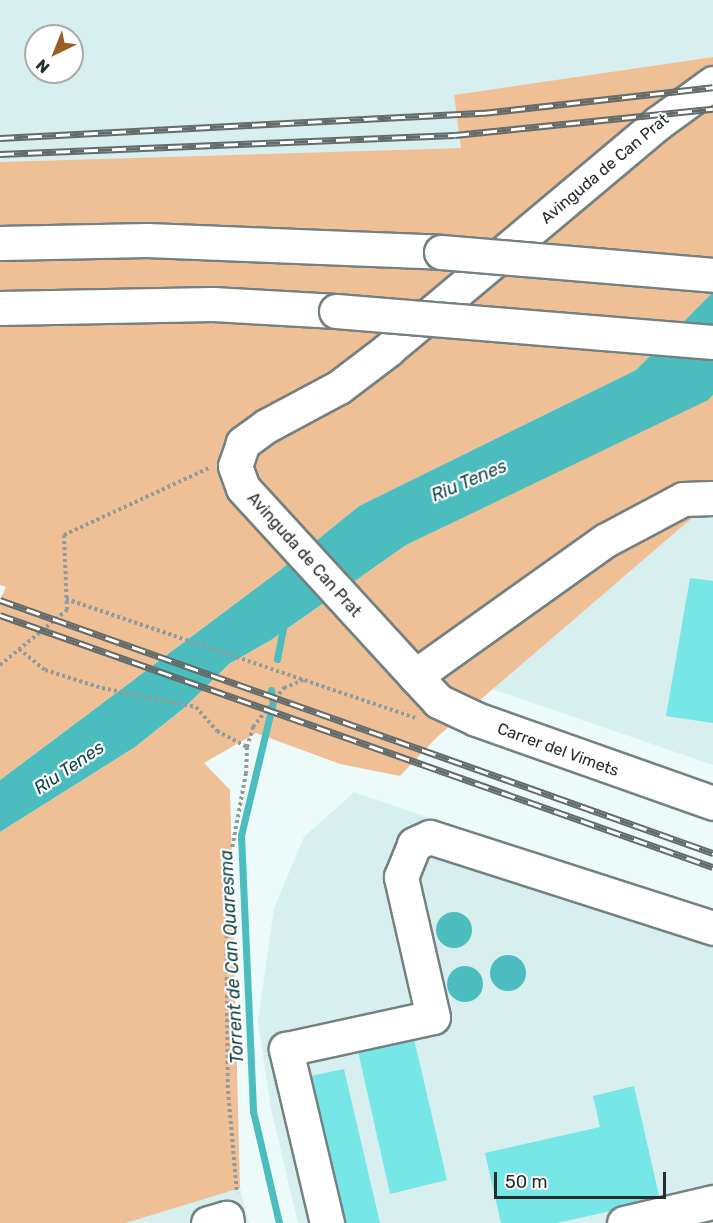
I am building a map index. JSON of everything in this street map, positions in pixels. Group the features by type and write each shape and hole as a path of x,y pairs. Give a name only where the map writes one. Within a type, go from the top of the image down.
{"main road":[{"name":"Avinguda de Can Prat","path":"415,676 243,488 237,477 237,455 243,443 266,426 339,387 389,349 658,123 713,83"},
{"path":"0,243 147,240 441,252 713,275"},
{"path":"0,308 213,304 336,311 713,342"},
{"path":"415,676 606,540 683,499 713,498"},
{"name":"Carrer del Vimets","path":"415,676 438,701 544,746 713,803"},
{"path":"327,1223 286,1049 433,1017 401,877 414,844 430,837 713,928"},
{"path":"624,1223 713,1202"}],"path":[{"path":"0,665 67,610 64,535 237,455"},
{"path":"66,599 417,719 438,701"},
{"path":"19,649 45,670 136,695 196,707 217,731 246,747"},
{"path":"221,1221 237,1199 228,1091 226,882 246,773 246,747 254,728 284,688 303,680"}],"shaded area":[{"path":"0,0 713,0 713,57 454,95 461,148 0,162"},
{"path":"713,57 713,292 636,370 359,506 279,571 0,780 0,600 6,587 0,585 0,162 461,148 454,95"},
{"path":"713,395 713,500 437,737 400,776 340,764 256,733 204,763 230,790 240,1188 126,1223 0,1223 0,832 135,747 184,708 229,664 271,640 406,545"},
{"path":"713,500 713,765 492,689"},
{"path":"354,792 713,914 713,1223 298,1223 271,1109 258,1021 274,908 304,837"},
{"path":"240,1188 249,1223 126,1223"}],"water":[{"name":"Riu Tenes","path":"713,292 713,395 708,400 406,545 271,640 229,664 184,708 135,747 0,832 0,780 279,571 359,506 636,370"},
{"path":"454,912 467,917 472,930 467,943 454,948 441,943 436,930 441,917"},
{"path":"508,955 521,960 526,973 521,986 508,991 495,986 490,973 495,960"},
{"path":"465,966 478,971 483,984 478,997 465,1002 452,997 447,984 452,971"}],"building":[{"path":"690,578 713,581 713,723 666,716"},
{"path":"414,1039 447,1180 390,1194 358,1051"},
{"path":"344,1069 380,1223 334,1223 301,1078"},
{"path":"634,1086 660,1200 557,1223 501,1223 485,1153 600,1127 593,1096"}],"waterway":[{"name":"Torrent de Can Quaresma","path":"277,659 284,623"},
{"name":"Torrent de Can Quaresma","path":"271,690 273,702 241,835 253,1111 279,1223"}],"railway":[{"path":"0,138 483,113 713,87"},
{"path":"0,154 455,135 713,109"},
{"path":"0,600 713,853"},
{"path":"0,615 713,867"}]}
